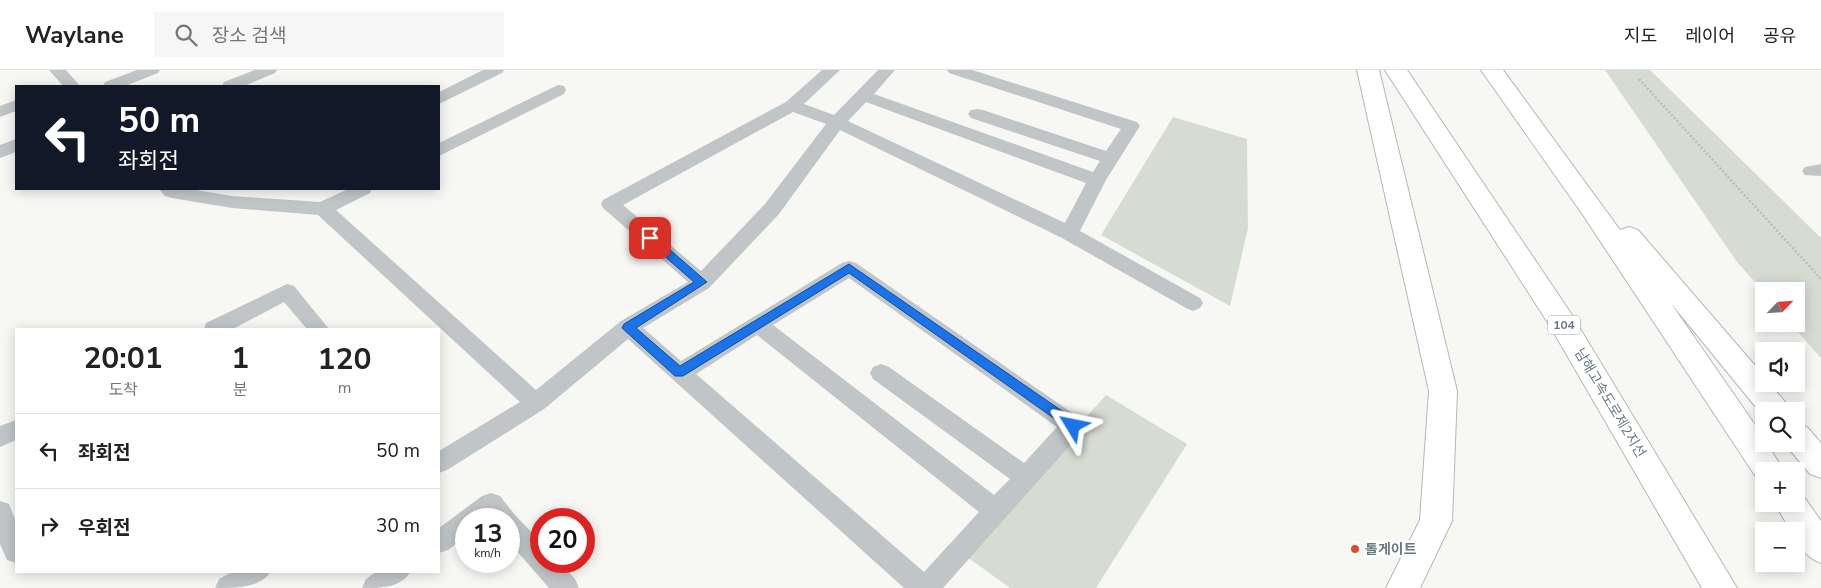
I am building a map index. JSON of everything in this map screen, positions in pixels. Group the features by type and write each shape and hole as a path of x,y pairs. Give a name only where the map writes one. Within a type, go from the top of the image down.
{"highway":[{"path":"1368,70 1443,391 1436,521 1403,588"},
{"name":"남해고속도로제2지선","path":"1396,70 1560,319 1720,588"},
{"path":"1492,70 1592,209 1763,462"},
{"path":"1515,100 1768,402"},
{"path":"1805,446 1821,465"},
{"path":"1796,512 1821,548"}],"lane":[{"path":"57,70 68,85"},
{"path":"114,85 152,70"},
{"path":"232,85 268,70"},
{"path":"440,98 496,70"},
{"path":"702,282 610,204 792,106 832,70"},
{"path":"440,463 536,403 628,328 702,282 772,209 837,122 888,70"},
{"path":"955,70 1131,126 1110,159 1069,233"},
{"path":"440,149 558,90"},
{"path":"862,95 1098,180"},
{"path":"0,112 15,105"},
{"path":"792,106 837,122 1069,233 1193,303"},
{"path":"977,114 1110,159"},
{"path":"0,152 15,145"},
{"path":"169,190 232,202 323,209 361,190"},
{"path":"232,202 256,190"},
{"path":"323,209 536,403"},
{"path":"628,328 679,373 924,588 1073,426 849,268 679,373"},
{"path":"216,328 287,291 318,328"},
{"path":"758,324 996,511"},
{"path":"881,373 1027,478"},
{"path":"0,437 15,429"},
{"path":"0,512 15,550"},
{"path":"440,541 455,530"},
{"path":"520,536 530,548"},
{"path":"228,588 254,573"},
{"path":"553,573 566,588"}],"path":[{"path":"1639,79 1821,278"}],"shaded area":[{"path":"1605,70 1650,70 1821,238 1821,358 1798,332 1805,332 1805,282 1755,282 1737,262"},
{"path":"1173,117 1247,139 1248,228 1230,306 1101,235"},
{"path":"1106,395 1187,444 1096,588 1010,588 963,554"}],"place":[{"name":"톨게이트","path":"1355,549"}],"route":[{"path":"650,238 702,282 628,328 679,373 849,268 1073,426"}]}
